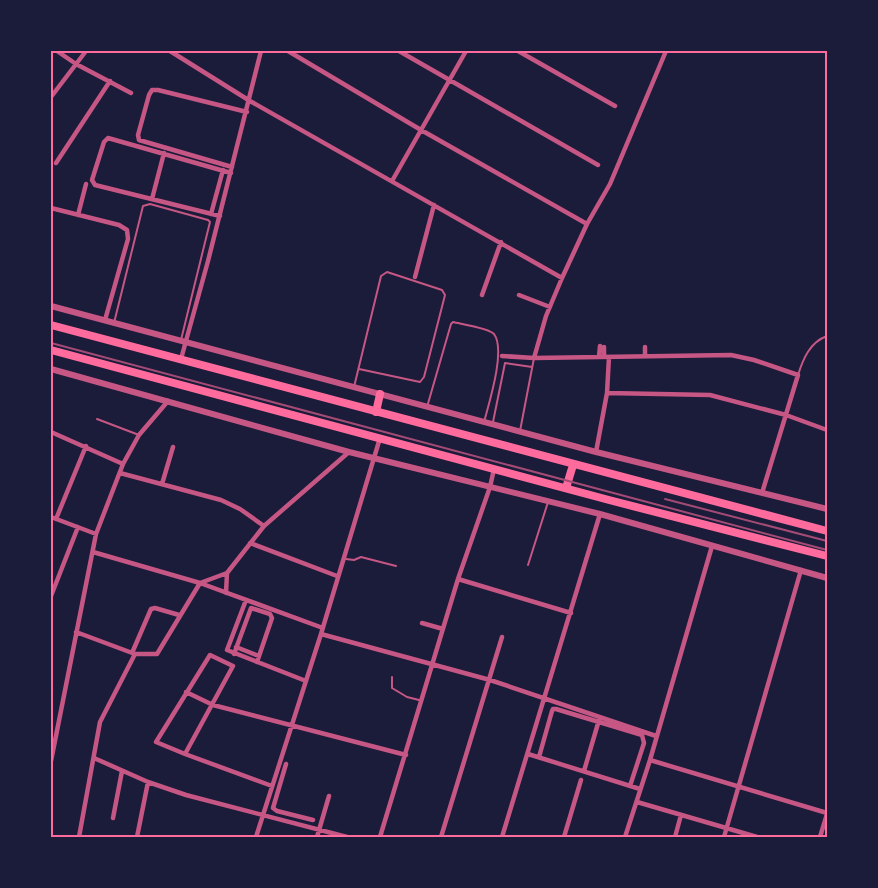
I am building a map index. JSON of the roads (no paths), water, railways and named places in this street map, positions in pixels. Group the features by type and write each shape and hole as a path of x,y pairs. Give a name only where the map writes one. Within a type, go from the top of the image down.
{"highway":[{"path":"51,325 827,531"},
{"path":"51,350 827,556"},
{"path":"376,412 380,394"},
{"path":"566,488 573,465"}],"street":[{"path":"57,51 76,64 131,93"},
{"path":"51,97 86,51"},
{"path":"170,51 250,101 562,278"},
{"path":"181,359 183,342 220,216 261,51"},
{"path":"288,51 587,224"},
{"path":"399,51 598,165"},
{"path":"392,182 466,51"},
{"path":"518,51 615,106"},
{"path":"534,358 562,278 587,224 615,173 666,51"},
{"path":"56,163 110,81"},
{"path":"232,170 139,140 138,135 152,90 247,112"},
{"path":"220,216 95,185 92,180 105,139 108,138 223,170 232,170"},
{"path":"152,199 164,153"},
{"path":"211,214 223,170"},
{"path":"78,215 86,184"},
{"path":"415,277 434,205"},
{"path":"51,208 119,225 127,230 128,238 105,320"},
{"path":"482,295 501,242"},
{"path":"519,295 550,307"},
{"path":"51,306 596,452 827,509"},
{"path":"596,452 607,393 602,347"},
{"path":"645,347 645,356"},
{"path":"500,356 534,358 664,354 731,355 798,375 762,493"},
{"path":"51,369 349,452 600,514 827,578"},
{"path":"607,393 710,395 786,414 827,430"},
{"path":"51,760 96,534 123,464 139,435 168,401"},
{"path":"51,432 123,464"},
{"path":"256,837 322,631 380,438"},
{"path":"86,446 54,518 96,534"},
{"path":"162,484 173,447"},
{"path":"226,593 228,573 264,526 349,452"},
{"path":"380,837 458,579 494,469"},
{"path":"141,478 143,472"},
{"path":"120,473 231,504 264,526"},
{"path":"502,837 600,514"},
{"path":"51,596 78,527"},
{"path":"250,543 337,576"},
{"path":"625,837 650,760 712,546"},
{"path":"93,552 200,583 322,631 433,666 490,680 642,735 644,743 630,786"},
{"path":"724,837 801,570"},
{"path":"76,632 134,653 157,654 200,583 228,573"},
{"path":"458,579 571,613"},
{"path":"246,600 227,650 306,681"},
{"path":"79,837 100,722 134,653 151,609 156,608 179,615"},
{"path":"234,654 251,608 270,614 272,618 257,662"},
{"path":"422,622 443,630"},
{"path":"441,837 502,637"},
{"path":"236,647 259,656"},
{"path":"245,658 247,651"},
{"path":"185,754 233,666 210,655 156,742 185,754 272,786"},
{"path":"186,692 213,705 406,755"},
{"path":"539,758 553,709 656,736"},
{"path":"584,771 599,720"},
{"path":"528,754 640,789"},
{"path":"94,758 148,782 186,795 347,837"},
{"path":"650,760 827,814 820,837"},
{"path":"286,764 274,810 313,820"},
{"path":"113,818 122,771"},
{"path":"276,775 282,777"},
{"path":"564,837 581,780"},
{"path":"137,837 148,782"},
{"path":"317,837 329,796"},
{"path":"268,799 275,801"},
{"path":"637,802 756,837"},
{"path":"675,837 681,815"},
{"path":"302,825 304,818"}],"lane":[{"path":"114,323 144,206 150,204 210,222 183,342"},
{"path":"354,387 383,273 387,272 442,290 445,296 424,377 420,382 359,369"},
{"path":"428,407 453,322 493,333 500,356 484,422"},
{"path":"798,375 801,364 814,344 827,336"},
{"path":"520,432 534,358"},
{"path":"492,424 505,364 532,367"},
{"path":"96,419 139,435"},
{"path":"528,565 548,502"},
{"path":"343,559 354,560 361,557 396,566"},
{"path":"392,677 392,688 397,692 422,701"}],"railway":[{"path":"51,343 827,550"},
{"path":"665,499 827,541"}]}
